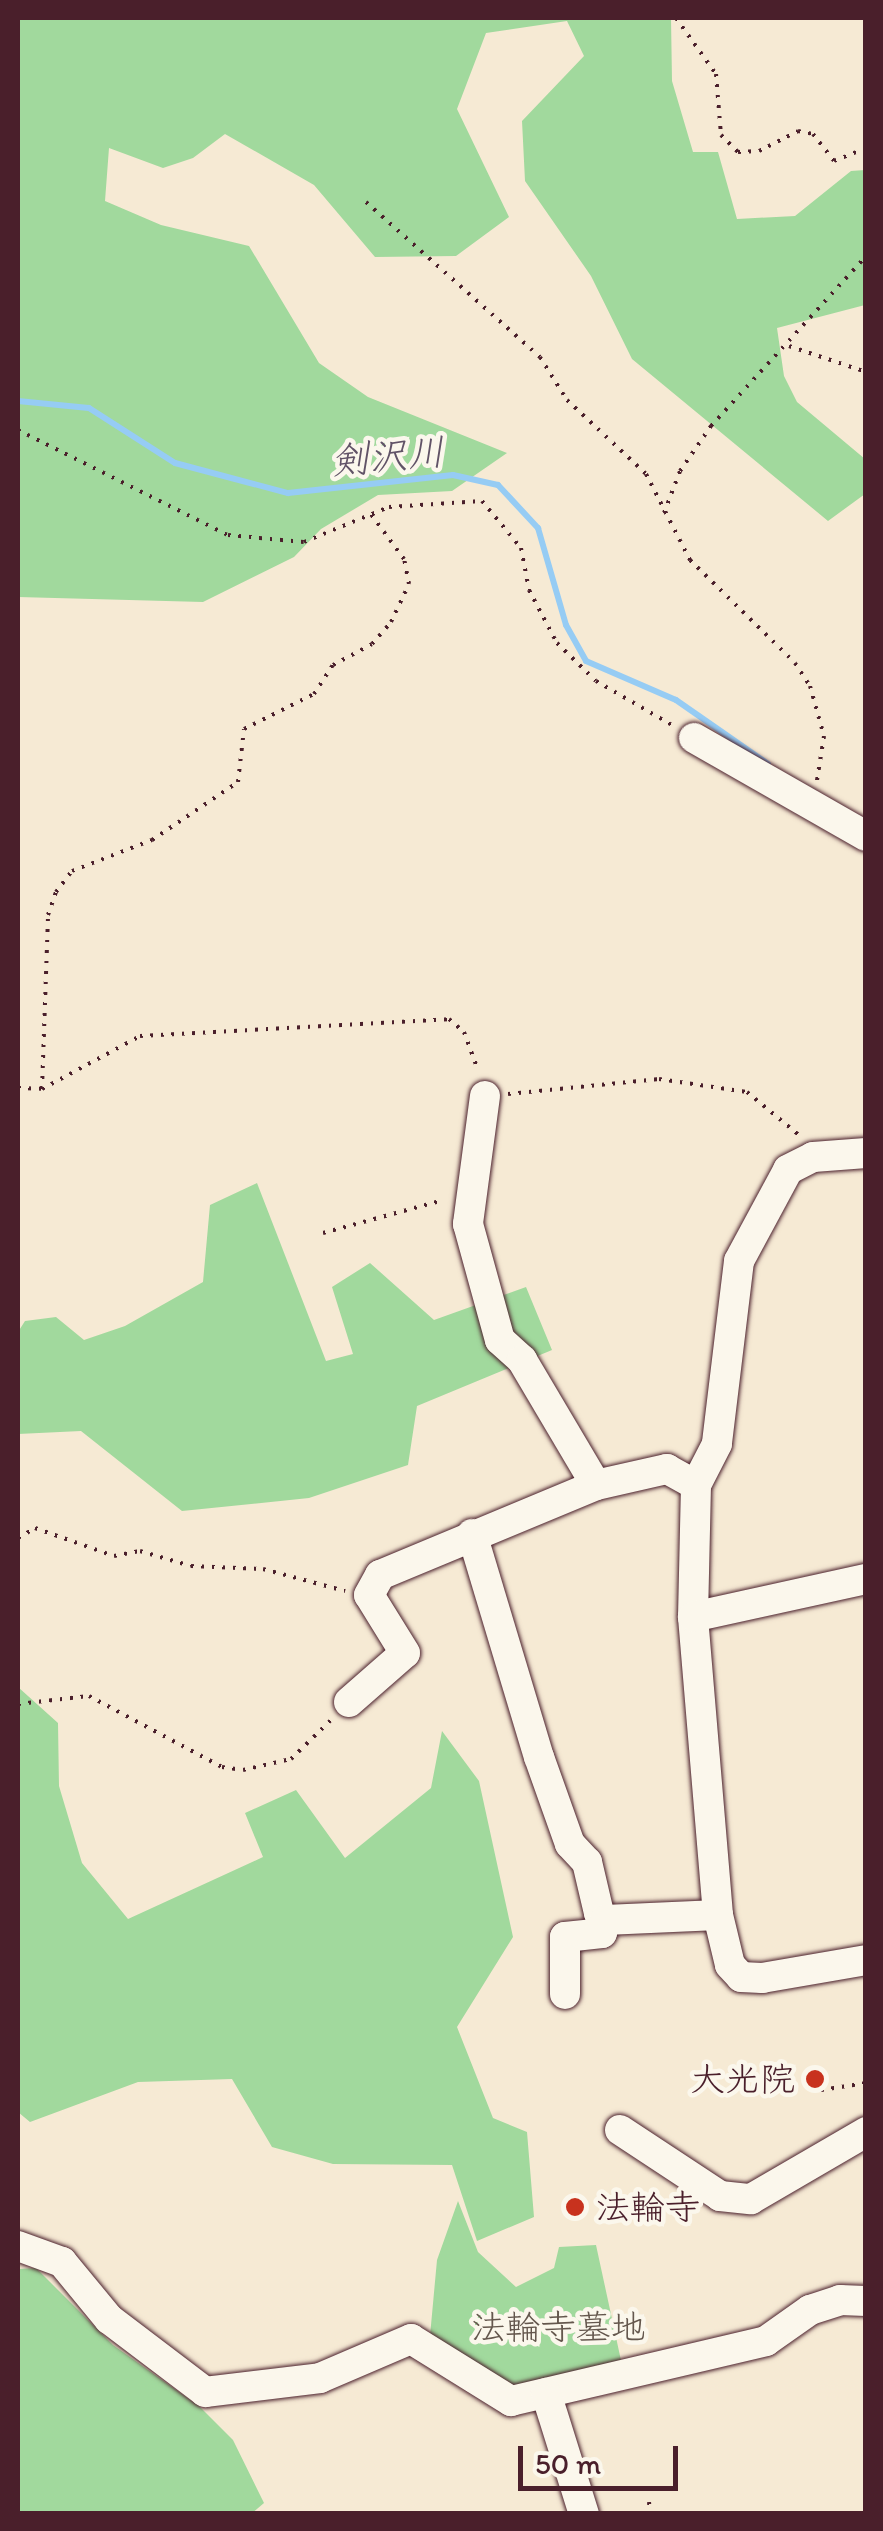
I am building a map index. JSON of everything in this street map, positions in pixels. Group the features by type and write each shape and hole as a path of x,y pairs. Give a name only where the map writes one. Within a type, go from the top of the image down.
{"street":[{"path":"694,738 814,798 866,836"},
{"path":"485,1096 468,1194 468,1224 500,1340 522,1360 596,1486"},
{"path":"866,1153 813,1157 788,1170 739,1261 717,1444 696,1485 692,1617 718,1915 730,1966 741,1977 866,1960"},
{"path":"349,1702 406,1653 370,1595 380,1575 596,1486 666,1469 696,1485"},
{"path":"472,1534 545,1775 570,1844 587,1862 605,1920 602,1933 565,1938 565,1994"},
{"path":"692,1617 866,1579"},
{"path":"605,1920 718,1915"},
{"path":"620,2130 720,2196 750,2199 866,2132"},
{"path":"18,2246 62,2262 108,2319 205,2392 320,2378 411,2339 512,2401 766,2341 810,2310 840,2300 866,2301"},
{"path":"546,2394 584,2514"}],"path":[{"path":"676,18 716,74 721,135 738,152 759,151 798,131 813,134 834,161 866,148"},
{"path":"366,202 540,358 567,400 646,474 690,560 795,664 810,686 824,736 814,798"},
{"path":"664,513 680,472 710,426 866,256"},
{"path":"788,345 866,372"},
{"path":"18,430 228,535 304,542 370,513 482,501 521,548 543,621 576,664 694,738"},
{"path":"42,1089 48,914 56,892 72,871 152,840 238,782 244,728 314,694 334,666 372,644 391,622 408,584 404,559 370,513"},
{"path":"18,1088 42,1089 140,1036 449,1019 464,1032 485,1096 659,1079 748,1092 792,1124 813,1157"},
{"path":"323,1233 468,1194"},
{"path":"18,1538 35,1528 114,1556 140,1552 191,1566 262,1569 370,1595"},
{"path":"18,1704 89,1696 222,1767 243,1770 291,1758 349,1702"},
{"path":"822,2090 866,2083"},
{"path":"649,2502 650,2514"}],"green space":[{"path":"18,18 671,18 672,81 693,152 718,152 737,219 795,216 851,171 865,170 865,305 777,328 784,376 797,402 865,459 865,494 828,521 632,359 591,276 525,181 522,121 584,56 567,21 486,33 457,109 509,217 456,256 375,257 314,185 225,134 193,158 163,168 109,148 105,201 161,225 249,246 319,363 368,397 507,453 452,491 378,495 321,529 294,557 203,602 18,597"},
{"path":"257,1183 326,1361 353,1354 332,1287 370,1263 434,1320 526,1287 552,1350 417,1406 408,1465 309,1498 182,1511 81,1431 18,1434 18,1332 25,1321 56,1317 84,1340 125,1326 203,1282 210,1205"},
{"path":"18,1687 58,1723 59,1786 82,1863 128,1919 263,1857 245,1813 296,1790 345,1858 431,1788 442,1731 479,1781 513,1937 457,2027 493,2118 527,2132 534,2217 477,2241 452,2165 333,2164 272,2147 232,2079 138,2082 30,2122 18,2112"},
{"name":"法輪寺墓地","path":"458,2201 478,2252 516,2287 554,2268 559,2247 596,2245 622,2365 512,2395 430,2336 437,2260"},
{"path":"36,2268 113,2345 200,2407 233,2440 264,2503 251,2514 18,2514 18,2269"}],"waterway":[{"name":"剣沢川","path":"18,401 89,408 175,463 288,493 453,475 498,485 538,528 566,625 586,661 676,700 768,764"}],"place":[{"name":"大光院","path":"815,2079"},
{"name":"法輪寺","path":"575,2207"}]}
